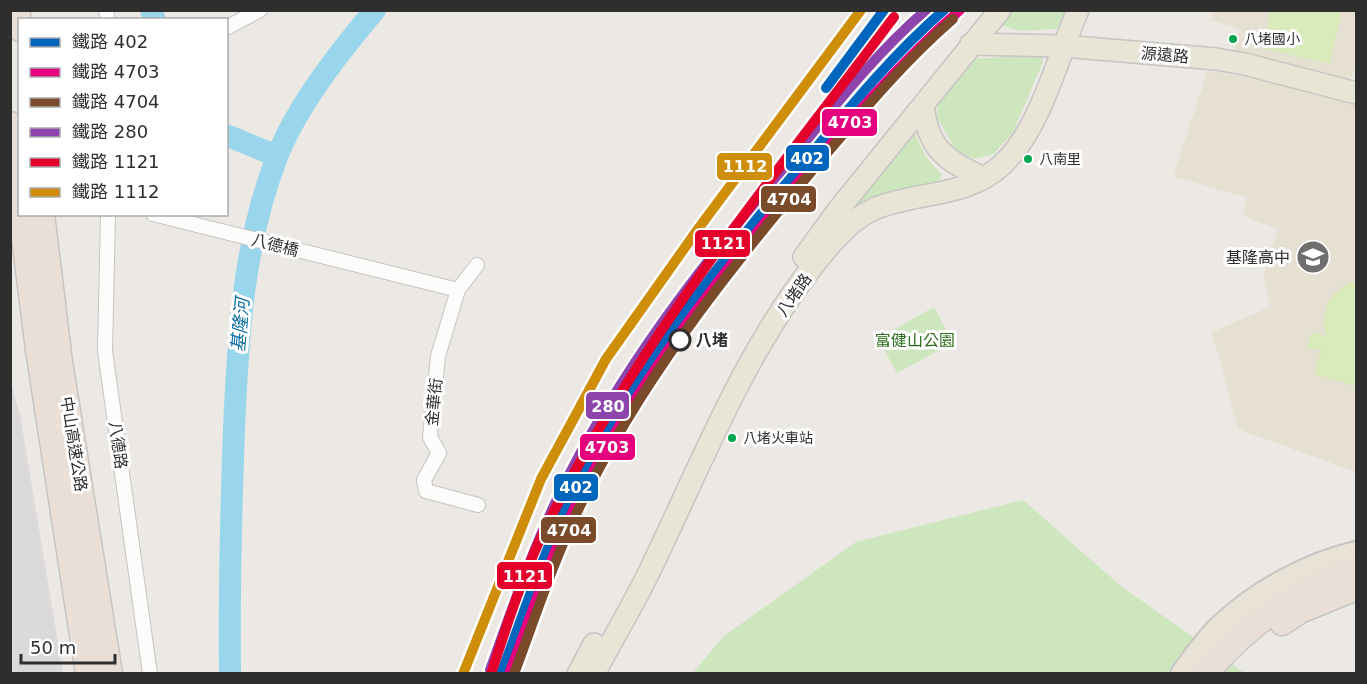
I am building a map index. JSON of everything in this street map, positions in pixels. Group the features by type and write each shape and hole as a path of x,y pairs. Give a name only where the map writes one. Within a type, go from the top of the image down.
{"highway":[{"path":"10,124 18,184"},
{"name":"中山高速公路","path":"21,216 38,350 88,674"},
{"name":"中山高速公路","path":"42,216 60,362 110,674"},
{"path":"1182,674 1223,624 1277,585 1341,556 1356,553"},
{"path":"1205,674 1242,634 1285,601 1356,568"},
{"path":"1228,674 1276,627 1300,611 1356,588"}],"main road":[{"name":"八堵路","path":"594,674 651,568 736,374 789,298 850,224 871,211 896,202 959,190 1000,166 1018,148 1032,124 1078,10"},
{"name":"八堵路","path":"578,674 777,296 839,209 997,13"},
{"name":"源遠路","path":"970,44 1063,46 1216,59 1245,64 1356,93"},
{"path":"923,106 926,127 933,142 946,158 981,177"}],"street":[{"path":"228,27 260,10"},
{"name":"八德路","path":"108,216 105,351 150,674"},
{"name":"八德橋","path":"161,216 458,290"},
{"name":"金華街","path":"477,265 458,290 438,356 430,437 439,453 424,480 426,491 478,506"}],"shaded area":[{"name":"八堵國小","path":"1213,11 1356,11 1356,60 1350,85 1233,53 1239,29 1210,20"},
{"name":"基隆高中","path":"1208,70 1306,87 1356,102 1356,472 1238,429 1212,332 1270,307 1263,277 1278,229 1243,216 1247,198 1173,176"},
{"path":"10,379 20,415 63,673 11,673"}],"green space":[{"path":"1271,10 1342,11 1330,64 1262,48"},
{"path":"1012,11 1067,11 1056,29 1019,31 1001,25"},
{"path":"1042,55 1043,62 1013,132 994,154 974,159 955,149 936,115 940,96 968,59"},
{"path":"908,133 915,134 926,157 942,175 938,183 861,205 859,198"},
{"path":"1356,281 1356,386 1314,374 1321,350 1307,348 1312,332 1326,336 1324,318 1334,295 1347,284"},
{"name":"富健山公園","path":"934,307 953,343 897,373 878,338"},
{"path":"1023,500 1122,587 1245,673 692,674 724,636 856,542"}],"waterway":[{"path":"151,10 154,18"},
{"name":"基隆河","path":"230,674 234,429 240,325 256,223 277,157 295,119 334,61 375,10"},
{"path":"228,136 277,156"}],"rail line":[{"name":"1112","path":"463,674 541,479 606,359 698,229 861,10"},
{"name":"402","path":"826,88 884,10"},
{"name":"280","path":"490,670 548,518 607,406 635,362 695,278 759,198 856,81 926,10"},
{"name":"402","path":"501,674 559,522 593,456 645,369 704,286 767,206 869,86 944,10"},
{"name":"4703","path":"509,674 568,522 601,457 652,373 709,293 802,178 897,70 960,10"},
{"name":"1121","path":"491,674 517,596 540,540 585,454 624,388 666,324 755,200 894,17"},
{"name":"4704","path":"514,674 553,569 579,508 602,463 655,375 714,292 811,172 897,74 953,19"}],"place":[{"name":"八堵國小","path":"1233,39"},
{"name":"八南里","path":"1028,159"},
{"name":"基隆高中","path":"1313,257"},
{"name":"八堵","path":"680,340"},
{"name":"八堵火車站","path":"732,438"}]}
